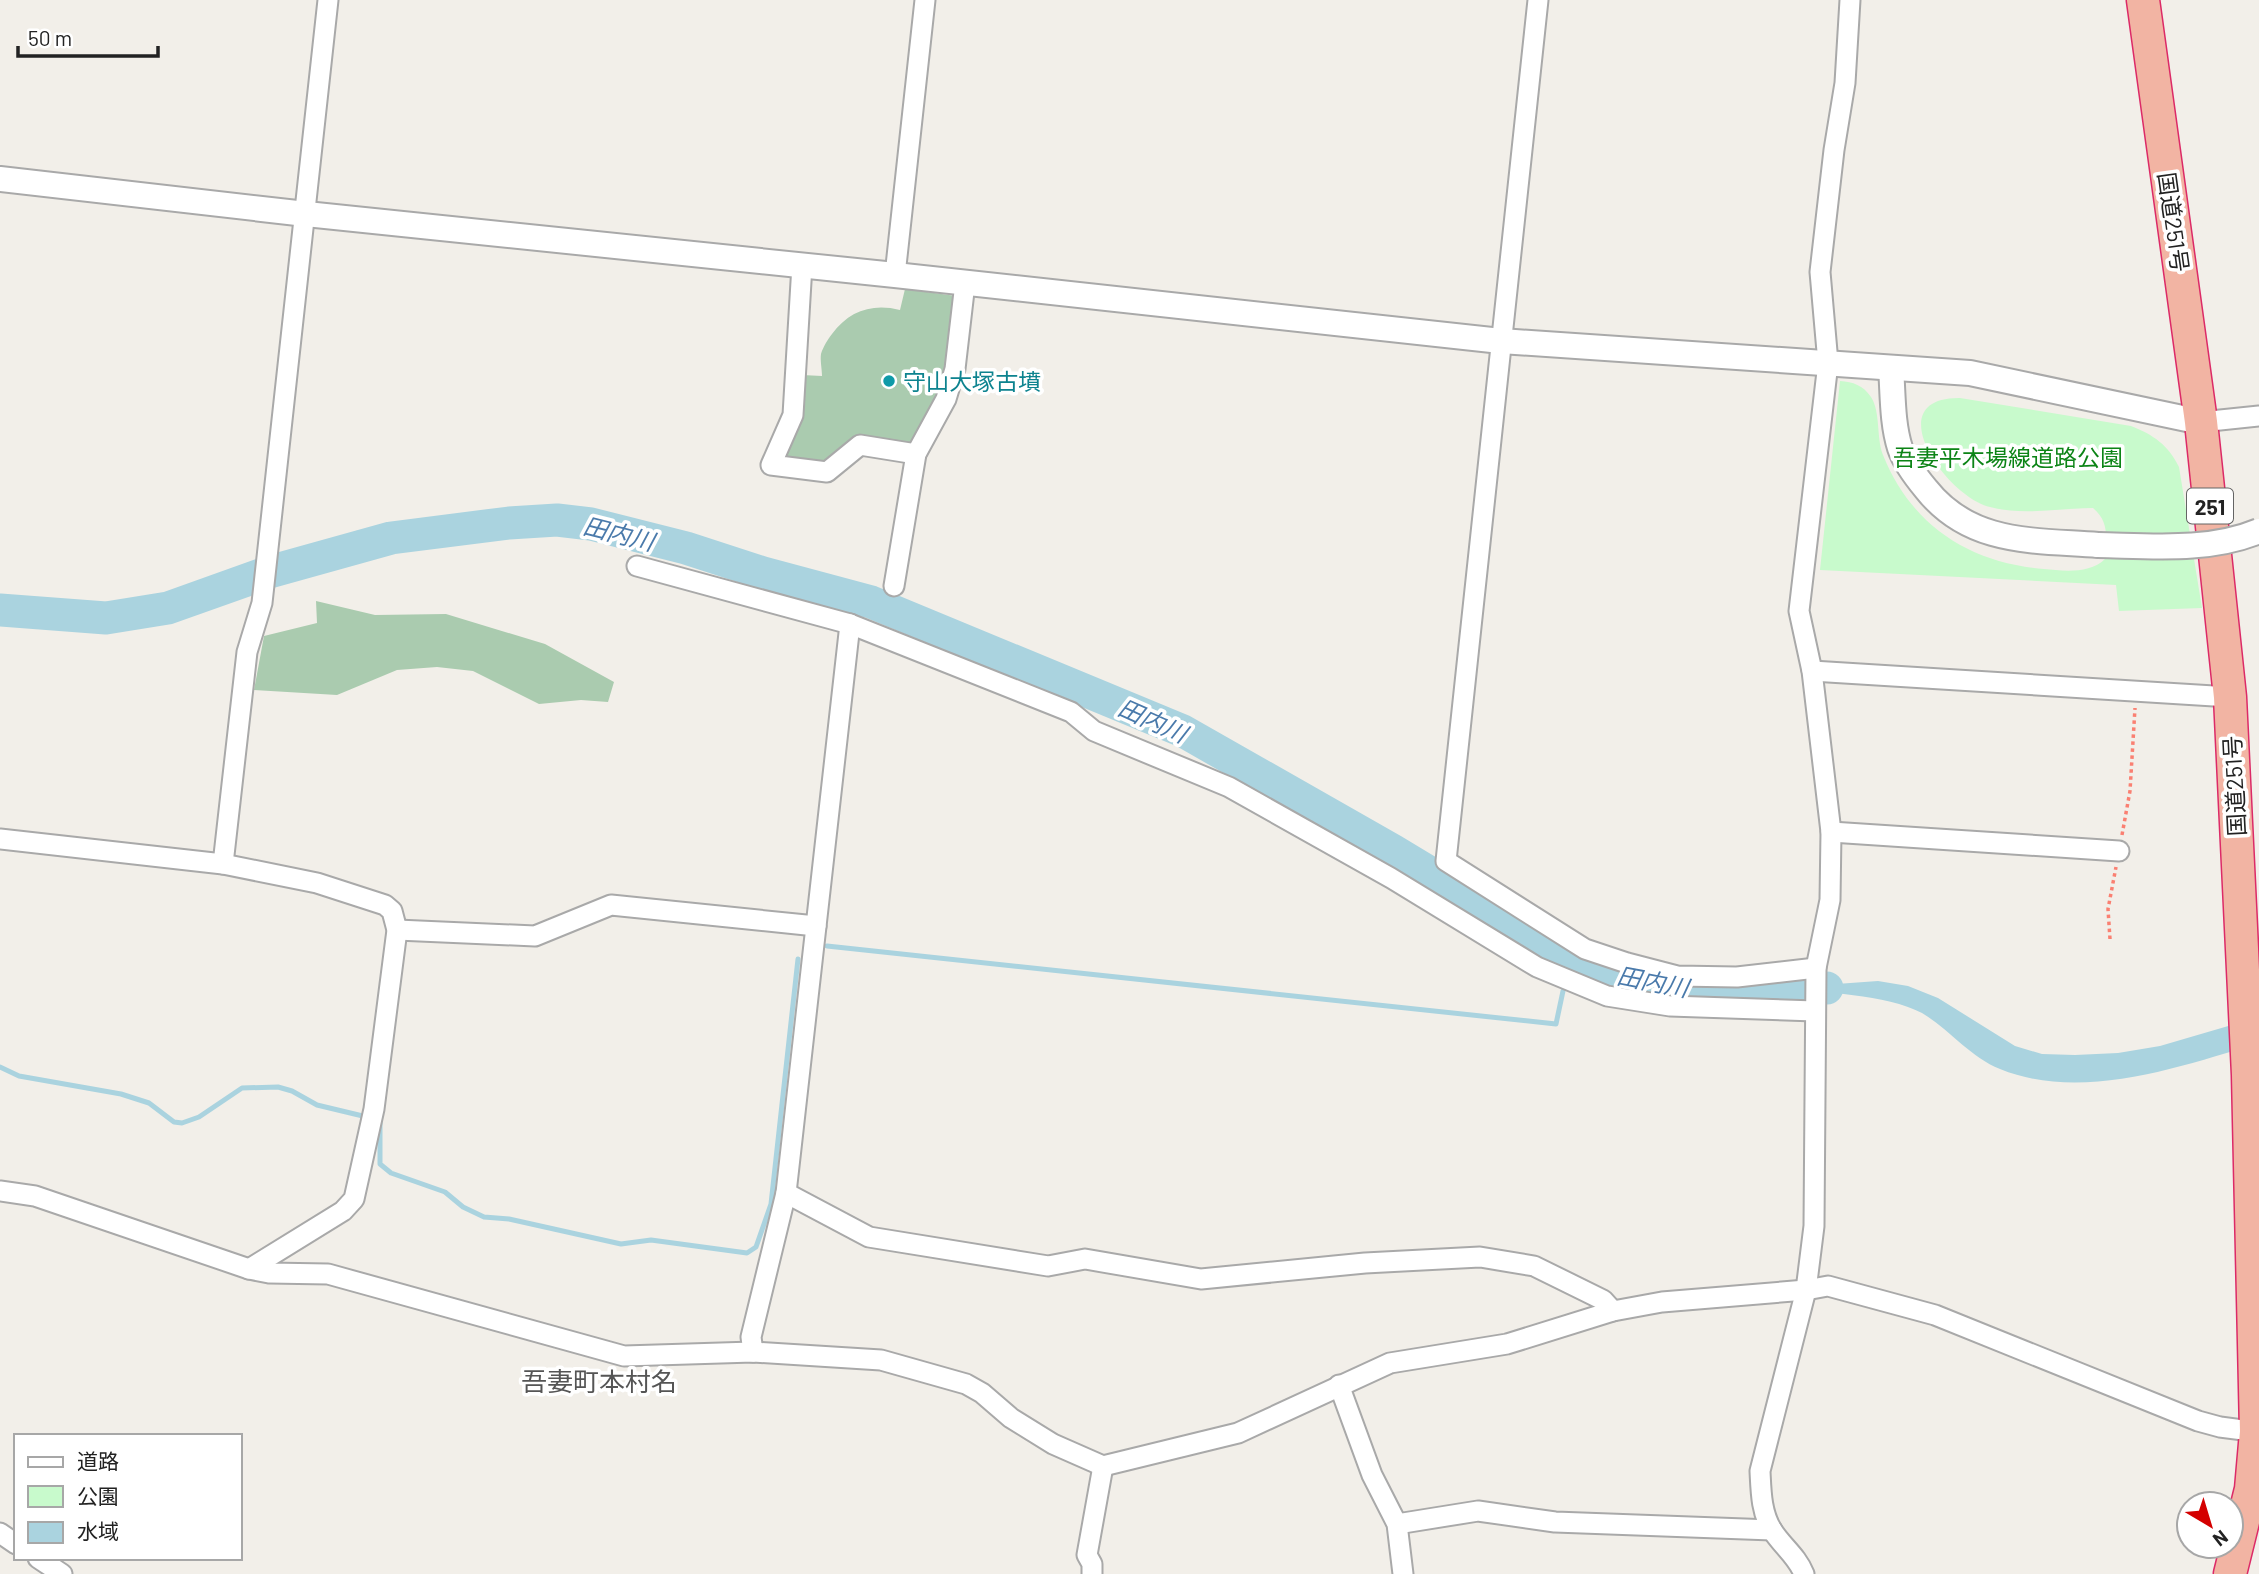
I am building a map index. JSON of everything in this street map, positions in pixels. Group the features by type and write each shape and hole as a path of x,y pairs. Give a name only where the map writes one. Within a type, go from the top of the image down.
{"highway":[{"name":"国道251号","path":"2143,0 2201,422 2230,697 2245,1015 2252,1079 2257,1432 2251,1489 2230,1574"}],"street":[{"path":"223,864 247,652 262,603 328,0"},
{"path":"895,275 925,0"},
{"path":"1538,0 1446,861 1585,949 1627,963 1677,976 1737,977 1816,972"},
{"path":"1804,1574 1799,1561 1772,1530 1765,1515 1760,1471 1806,1290 1814,1226 1816,972 1830,900 1831,832 1812,671 1799,611 1828,363 1820,272 1834,150 1845,83 1850,0"},
{"path":"0,179 1501,341 1970,373 2201,422 2259,416"},
{"path":"803,265 793,415 771,465 827,472 860,444 916,454"},
{"path":"894,586 916,454 946,398 955,369 965,283"},
{"path":"1891,368 1895,424 1901,450 1914,475 1933,499 1955,517 1978,530 2013,538 2098,545 2171,547 2211,542 2259,531"},
{"path":"637,566 850,624 1071,712 1094,731 1229,787 1391,878 1536,967 1607,996 1670,1006 1815,1007"},
{"path":"753,1352 751,1337 786,1192 850,624"},
{"path":"1812,671 2230,697"},
{"path":"1831,832 2119,851"},
{"path":"0,839 223,864 317,883 385,905 392,911 397,930 374,1109 354,1199 343,1211 249,1269"},
{"path":"397,930 535,936 611,905 816,926"},
{"path":"0,1191 35,1196 249,1269 269,1273 328,1274 624,1356 753,1352 881,1360 966,1384 982,1393 1011,1418 1053,1444 1103,1466 1238,1433 1390,1363 1507,1344 1613,1311 1662,1302 1828,1286 1935,1315 2198,1421 2257,1432"},
{"path":"786,1192 870,1237 1048,1266 1085,1259 1201,1279 1479,1257 1534,1266 1603,1300 1613,1311"},
{"path":"1339,1385 1372,1475 1397,1524 1403,1574"},
{"path":"1092,1574 1092,1564 1087,1555 1103,1466"},
{"path":"1397,1524 1478,1511 1555,1522 1772,1530"},
{"path":"41,1560 62,1574"}],"path":[{"path":"2110,939 2108,909 2130,790 2136,691"}],"green space":[{"path":"905,289 956,296 950,366 941,398 913,449 857,440 825,467 783,460 796,432 802,375 822,376 823,349 832,334 846,320 871,308 900,310"},
{"name":"吾妻平木場線道路公園","path":"1840,381 1857,385 1871,397 1876,410 1883,455 1909,502 1926,520 1967,549 2017,565 2068,571 2099,564 2105,559 2105,525 2093,508 2015,511 1990,507 1972,499 1954,485 1927,448 1921,429 1924,413 1936,402 1960,398 2131,426 2147,433 2165,447 2179,467 2202,608 2119,611 2116,585 1820,570"},
{"path":"316,601 375,615 446,614 545,644 614,682 608,702 581,700 539,704 473,671 437,667 397,670 337,695 254,690 264,636 317,623"}],"water":[{"path":"1878,981 1908,986 1938,998 2015,1046 2042,1054 2118,1053 2160,1046 2259,1017 2259,1043 2197,1062 2130,1077 2097,1082 2064,1082 2031,1078 1989,1064 1922,1013 1907,1007 1872,998 1781,988"}],"waterway":[{"name":"田内川","path":"0,610 106,618 168,608 269,572 391,538 509,523 557,520 591,524 686,548 763,573 871,602 1183,731 1394,851 1571,958 1604,971 1677,990 1827,988"},
{"path":"827,946 1556,1024 1563,991"},
{"path":"1568,971 1571,958"},
{"path":"380,1122 380,1164 391,1173 445,1192 463,1207 484,1217 509,1219 621,1244 651,1240 747,1253 756,1247 771,1204 798,959"},
{"path":"0,1067 19,1076 121,1094 149,1103 174,1122 182,1123 199,1117 242,1088 278,1087 292,1091 317,1105 367,1117"}],"place":[{"name":"守山大塚古墳","path":"889,381"}],"district":[{"name":"吾妻町本村名","path":"599,1380"}]}
